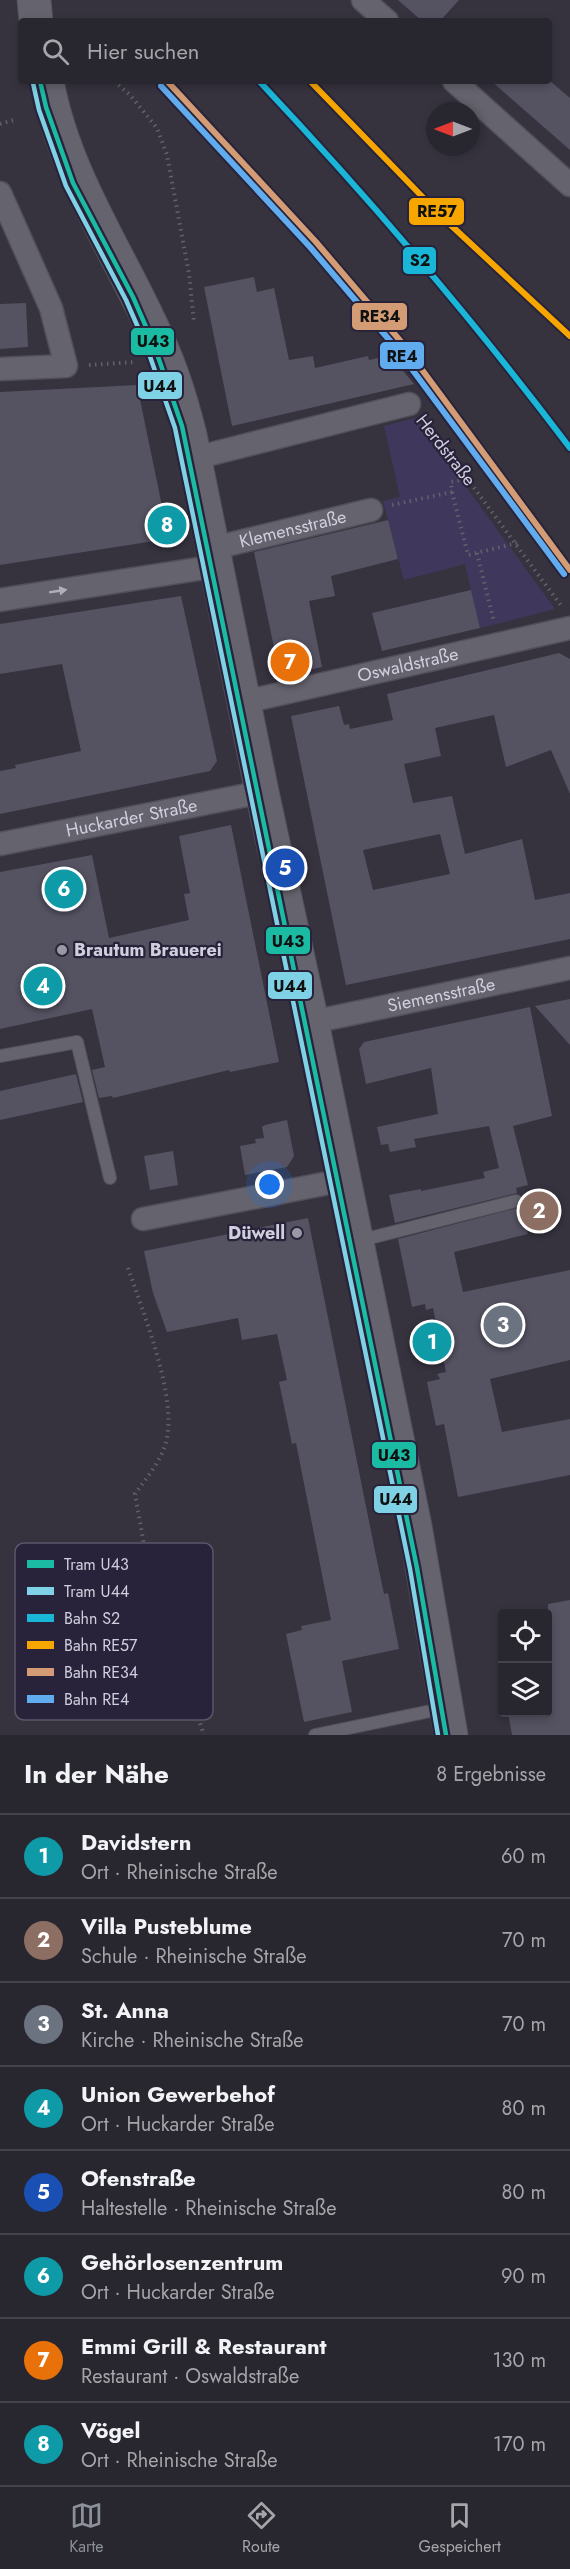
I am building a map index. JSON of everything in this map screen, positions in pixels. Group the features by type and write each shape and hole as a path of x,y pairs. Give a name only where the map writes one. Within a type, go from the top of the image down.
{"main road":[{"path":"34,0 36,18"},
{"path":"48,84 64,144 80,184 144,310 182,403 415,1526 449,1721"}],"street":[{"path":"363,0 384,18"},
{"path":"457,84 570,184"},
{"path":"0,193 51,308 66,366 0,369"},
{"name":"Herdstraße","path":"195,458 409,404"},
{"name":"Klemensstraße","path":"0,600 215,557 371,510"},
{"name":"Oswaldstraße","path":"244,702 499,644 567,619"},
{"name":"Huckarder Straße","path":"0,844 262,792"},
{"name":"Siemensstraße","path":"312,1022 570,968"},
{"path":"143,1219 344,1180"}],"lane":[{"path":"0,1056 77,1042 110,1178"},
{"path":"357,1241 516,1201"},
{"path":"315,1735 449,1721"}],"path":[{"path":"117,84 130,95 157,128 166,155 189,274 194,322"},
{"path":"0,124 14,120"},
{"path":"66,366 166,360"},
{"name":"Herdstraße","path":"409,404 427,423 517,543 567,619"},
{"path":"469,478 451,482 468,555 517,543"},
{"path":"371,510 452,492"},
{"path":"477,553 499,644"},
{"path":"128,1269 155,1348 167,1400 167,1438 156,1464 135,1494 144,1543"},
{"path":"199,1720 204,1735"}],"shaded area":[{"path":"416,418 555,609 480,628 465,564 404,580 383,501 400,497 384,426"}],"building":[{"path":"398,0 459,0 443,18 419,18"},
{"path":"552,83 570,98 570,150 494,84"},
{"path":"254,277 257,292 274,288 289,360 313,356 315,368 368,356 369,360 382,357 385,369 399,366 414,384 232,426 204,287"},
{"path":"26,303 28,347 0,349 0,304"},
{"path":"137,385 167,530 161,540 0,565 0,392"},
{"path":"388,520 398,559 331,576 335,596 309,601 322,667 280,676 254,552"},
{"path":"471,590 480,628 382,651 372,613"},
{"path":"181,596 217,761 210,771 0,814 0,771 16,768 15,765 81,751 62,664 0,674 0,624"},
{"path":"559,653 570,659 570,794 551,750 506,767 494,715 435,728 441,756 404,764 413,803 452,796 465,854 522,839 535,900 570,893 570,939 346,985 291,716 339,706 344,725 349,724 350,729 393,720 387,694","holes":["440,834 450,874 373,890 363,850"]},
{"path":"231,825 279,1062 230,1072 229,1070 113,1098 112,1096 99,1098 92,1070 105,1067 92,1009 0,1029 0,872 92,855 109,938 189,920 184,894 190,893 179,836"},
{"path":"570,999 570,1045 535,1006"},
{"path":"530,1007 552,1116 513,1126 528,1185 516,1188 517,1193 395,1223 389,1195 485,1178 483,1172 499,1168 489,1126 414,1139 416,1147 390,1152 388,1144 381,1145 377,1127 438,1114 431,1068 366,1084 359,1049 364,1042"},
{"path":"76,1074 83,1102 0,1120 0,1091"},
{"path":"287,1120 294,1156 287,1167 245,1175 240,1146 256,1143 255,1139 264,1138 262,1127 265,1125"},
{"path":"173,1151 178,1185 150,1190 144,1156"},
{"path":"521,1207 528,1234 454,1252 463,1292 570,1270 570,1360 490,1379 502,1432 570,1419 570,1475 458,1497 444,1424 436,1426 427,1382 440,1379 437,1374 446,1372 433,1308 426,1310 425,1304 412,1307 398,1239"},
{"path":"308,1218 384,1594 388,1593 399,1649 342,1661 352,1712 304,1722 286,1634 302,1630 301,1626 331,1620 296,1443 292,1444 279,1382 287,1380 277,1334 242,1340 238,1318 167,1332 153,1293 144,1251"},
{"path":"570,1600 570,1735 512,1735 509,1717 552,1717 552,1609 548,1609 548,1604"}],"tram line":[{"name":"U44","path":"33,84 39,110 66,186 126,300 147,348 175,428 410,1569 438,1735"},
{"name":"U43","path":"41,84 46,107 73,183 133,297 154,345 182,426 417,1568 446,1735"}],"rail line":[{"name":"RE34","path":"170,84 316,242 403,344 570,570"},
{"name":"S2","path":"262,84 419,260 570,448"},
{"name":"RE57","path":"313,84 441,216 570,336"},
{"name":"RE4","path":"161,86 310,247 397,349 564,574"}],"place":[{"name":"Vögel","path":"167,525"},
{"name":"Emmi Grill & Restaurant","path":"290,662"},
{"name":"Ofenstraße","path":"285,868"},
{"name":"Gehörlosenzentrum","path":"64,889"},
{"name":"Brautum Brauerei","path":"62,950"},
{"name":"Union Gewerbehof","path":"43,986"},
{"name":"Villa Pusteblume","path":"539,1211"},
{"name":"Düwell","path":"297,1233"},
{"name":"St. Anna","path":"503,1325"},
{"name":"Davidstern","path":"432,1342"}]}
